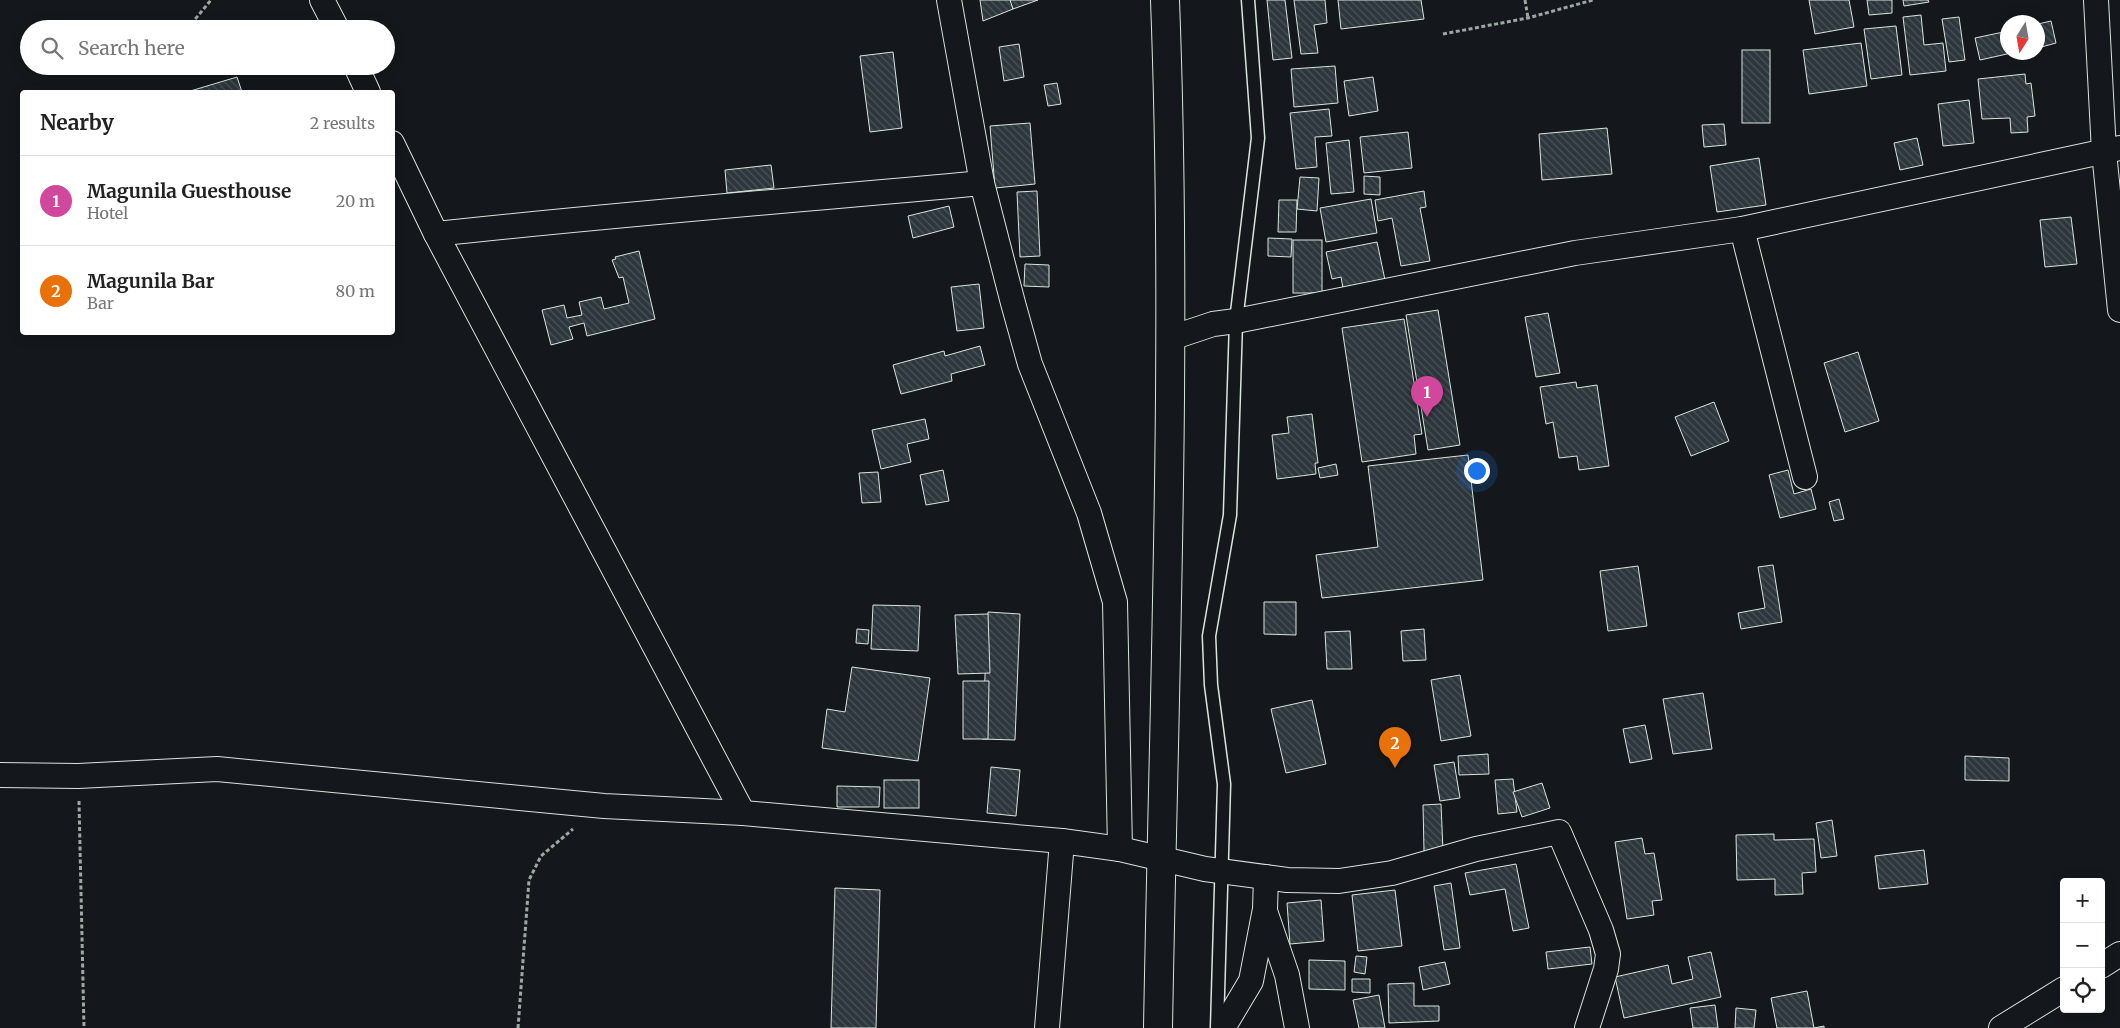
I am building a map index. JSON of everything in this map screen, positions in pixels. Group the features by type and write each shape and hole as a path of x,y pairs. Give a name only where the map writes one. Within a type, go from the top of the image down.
{"highway":[{"path":"1158,1028 1171,338 1169,112 1165,0"}],"street":[{"path":"322,0 332,20"},
{"path":"949,0 982,183 1030,364 1089,513 1115,602 1120,849"},
{"path":"2096,0 2112,150 2120,310"},
{"path":"360,75 367,90"},
{"path":"395,149 436,234 743,814"},
{"path":"1171,338 1213,324 1575,253 1742,229 2112,150"},
{"path":"436,234 611,215 719,208 982,183"},
{"path":"1742,229 1805,477"},
{"path":"0,775 78,776 217,769 604,806 743,814 1062,841 1120,849 1221,871 1287,880 1339,881 1392,873 1476,849 1559,832 1601,930 1608,954 1606,970 1587,1028"},
{"path":"1047,1028 1062,841"},
{"path":"1223,1028 1251,981 1265,909 1266,877"},
{"path":"1265,909 1287,975 1297,1028"},
{"path":"2105,963 2120,954"},
{"path":"2001,1028 2060,991"}],"lane":[{"path":"1217,1028 1224,784 1211,686 1209,636 1230,514 1236,321 1258,138 1248,0"}],"path":[{"path":"194,20 211,0"},
{"path":"1525,0 1528,18"},
{"path":"1443,34 1528,18 1593,0"},
{"path":"78,776 84,1028"},
{"path":"518,1028 529,880 541,856 604,806"}],"building":[{"path":"980,0 1011,0 1013,9 983,21"},
{"path":"1010,0 1038,0 1013,9"},
{"path":"1267,0 1285,0 1292,58 1273,60"},
{"path":"1294,0 1325,0 1327,23 1314,25 1318,53 1301,54"},
{"path":"1338,0 1421,0 1424,19 1341,29"},
{"path":"1809,0 1849,0 1854,27 1815,34"},
{"path":"1867,0 1892,0 1892,13 1869,15"},
{"path":"1903,0 1928,0 1929,2 1904,6"},
{"path":"1921,15 1924,45 1943,43 1946,71 1910,75 1903,17"},
{"path":"1959,17 1965,60 1949,62 1942,19"},
{"path":"2051,21 2056,43 2045,46 2045,22"},
{"path":"1896,26 1902,75 1871,79 1864,29"},
{"path":"2000,33 2000,56 1980,60 1975,38"},
{"path":"1861,43 1867,86 1809,94 1803,50"},
{"path":"1019,44 1024,77 1004,81 999,47"},
{"path":"1742,50 1770,50 1770,123 1742,123"},
{"path":"893,52 902,128 870,132 860,56"},
{"path":"1335,66 1338,103 1294,107 1291,69"},
{"path":"2025,74 2026,84 2031,83 2035,116 2027,117 2028,132 2011,133 2010,118 1982,119 1978,79"},
{"path":"237,77 241,90 194,90"},
{"path":"1373,77 1378,111 1349,116 1344,81"},
{"path":"1057,83 1061,104 1048,106 1044,85"},
{"path":"1969,100 1974,143 1943,146 1938,104"},
{"path":"1329,109 1332,136 1315,137 1317,167 1296,169 1290,113"},
{"path":"1030,123 1035,184 995,188 990,126"},
{"path":"1724,124 1726,145 1704,147 1702,125"},
{"path":"1607,128 1612,174 1542,180 1539,134"},
{"path":"1408,132 1412,168 1364,173 1360,137"},
{"path":"1917,138 1923,165 1900,170 1894,143"},
{"path":"1349,140 1354,192 1331,194 1326,143"},
{"path":"1759,158 1766,205 1717,212 1710,166"},
{"path":"771,165 774,188 727,193 725,170"},
{"path":"1364,176 1380,177 1380,195 1364,194"},
{"path":"1300,177 1319,178 1317,211 1297,209"},
{"path":"1037,191 1040,256 1020,257 1017,192"},
{"path":"1424,191 1426,207 1420,208 1430,261 1401,266 1392,218 1378,221 1375,200"},
{"path":"1371,199 1377,233 1326,242 1320,208"},
{"path":"1279,200 1297,200 1296,232 1278,232"},
{"path":"949,206 954,227 913,238 908,216"},
{"path":"2071,217 2077,264 2045,267 2040,220"},
{"path":"1268,238 1292,239 1291,257 1268,256"},
{"path":"1293,240 1322,240 1322,293 1293,293"},
{"path":"1377,242 1385,280 1343,288 1341,277 1332,279 1326,252"},
{"path":"639,251 655,319 587,336 584,323 569,327 573,339 551,345 542,310 564,305 567,318 582,315 579,302 601,297 604,309 629,303 623,277 619,278 612,260 616,259 615,257"},
{"path":"1025,264 1049,265 1049,287 1024,286"},
{"path":"979,284 984,328 957,331 951,287"},
{"path":"1438,310 1460,445 1428,450 1406,315"},
{"path":"1548,313 1560,373 1536,377 1525,317"},
{"path":"1404,319 1422,434 1414,435 1416,454 1362,462 1342,328"},
{"path":"980,346 985,365 951,374 952,381 901,394 893,365 944,351 945,356"},
{"path":"1858,352 1879,421 1845,432 1824,363"},
{"path":"1576,382 1577,388 1597,385 1609,466 1579,470 1577,456 1559,458 1553,422 1546,424 1540,387"},
{"path":"1714,402 1729,441 1691,456 1675,417"},
{"path":"1312,414 1318,463 1315,463 1316,474 1277,479 1272,435 1289,433 1287,417"},
{"path":"925,419 929,439 907,444 911,462 881,469 872,430"},
{"path":"1468,455 1483,580 1322,598 1316,555 1378,547 1368,466"},
{"path":"1336,464 1338,475 1320,478 1318,468"},
{"path":"943,470 949,501 926,505 920,475"},
{"path":"1788,470 1794,494 1811,489 1816,509 1780,518 1769,475"},
{"path":"878,472 881,502 862,503 859,473"},
{"path":"1839,499 1844,519 1834,521 1829,502"},
{"path":"1773,565 1782,622 1741,629 1738,613 1765,608 1758,567"},
{"path":"1638,566 1647,626 1608,631 1600,571"},
{"path":"1264,602 1296,602 1296,635 1264,634"},
{"path":"873,605 920,606 918,651 871,649"},
{"path":"988,612 1020,614 1015,740 982,739"},
{"path":"988,614 990,673 958,674 955,615"},
{"path":"857,629 869,630 868,644 856,643"},
{"path":"1424,629 1426,660 1403,661 1401,631"},
{"path":"1350,631 1352,669 1327,669 1325,632"},
{"path":"852,667 930,678 918,761 822,748 827,709 845,712"},
{"path":"1460,675 1471,736 1441,741 1431,680"},
{"path":"963,681 989,681 988,739 963,739"},
{"path":"1703,693 1712,749 1673,754 1663,699"},
{"path":"1312,700 1326,764 1286,773 1271,709"},
{"path":"1645,725 1652,759 1630,763 1623,729"},
{"path":"1488,754 1489,774 1459,775 1458,756"},
{"path":"1965,756 2009,758 2009,781 1965,780"},
{"path":"1454,762 1460,798 1440,801 1434,765"},
{"path":"991,767 1020,770 1016,816 987,813"},
{"path":"1513,779 1517,812 1498,814 1495,780"},
{"path":"884,780 919,780 919,808 884,808"},
{"path":"1542,783 1550,808 1522,817 1513,792"},
{"path":"837,786 880,787 879,807 837,807"},
{"path":"1441,804 1443,851 1424,851 1423,805"},
{"path":"1832,820 1837,856 1821,858 1816,823"},
{"path":"1774,834 1774,840 1814,839 1816,872 1802,873 1803,894 1775,895 1775,879 1737,880 1736,835"},
{"path":"1642,838 1645,854 1654,853 1662,900 1652,901 1654,915 1627,919 1615,842"},
{"path":"1924,850 1928,884 1879,889 1875,856"},
{"path":"1516,864 1529,928 1513,931 1505,889 1470,895 1465,873"},
{"path":"1451,883 1460,948 1444,950 1434,886"},
{"path":"835,888 880,890 876,1028 831,1028"},
{"path":"1395,890 1402,946 1358,951 1352,895"},
{"path":"1321,900 1324,941 1290,944 1287,903"},
{"path":"1590,947 1592,964 1548,969 1546,952"},
{"path":"1711,952 1721,997 1624,1018 1615,977 1668,965 1672,984 1693,979 1688,957"},
{"path":"1356,956 1367,957 1365,974 1354,972"},
{"path":"1309,960 1345,961 1345,990 1309,989"},
{"path":"1445,962 1450,984 1423,990 1419,967"},
{"path":"1352,979 1370,979 1370,993 1352,992"},
{"path":"1414,983 1414,1006 1439,1006 1439,1021 1389,1023 1388,984"},
{"path":"1807,991 1814,1028 1777,1028 1771,998"},
{"path":"1379,995 1385,1028 1359,1028 1353,1000"},
{"path":"1715,1005 1718,1028 1693,1028 1690,1008"},
{"path":"1736,1008 1756,1010 1754,1028 1735,1028"}],"place":[{"name":"Magunila Guesthouse","path":"1427,417"},
{"name":"Magunila Bar","path":"1395,768"}]}
